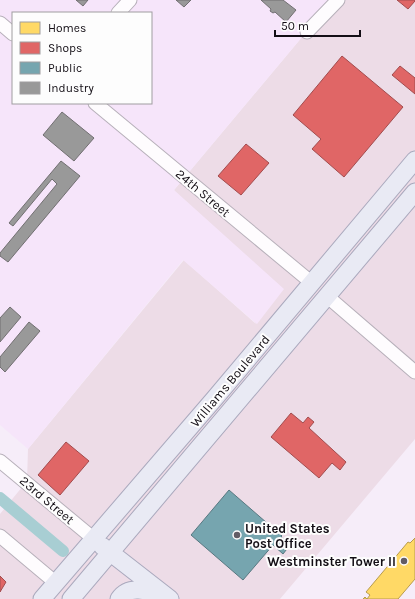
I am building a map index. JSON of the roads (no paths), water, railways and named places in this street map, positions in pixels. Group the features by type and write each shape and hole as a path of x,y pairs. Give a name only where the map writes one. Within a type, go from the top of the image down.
{"main road":[{"name":"Williams Boulevard","path":"42,599 415,160"},
{"name":"Williams Boulevard","path":"73,598 110,552 328,297 415,192"},
{"path":"328,297 326,286 328,276 349,249 351,237"},
{"path":"295,335 300,313 311,296 312,283"},
{"path":"94,539 169,598"},
{"path":"56,583 73,598"},
{"path":"119,599 122,594 131,590 147,591 169,598"}],"street":[{"path":"119,12 130,0"},
{"path":"307,32 338,0"},
{"path":"0,23 12,33"},
{"name":"24th Street","path":"95,104 312,283"},
{"path":"328,297 415,372"},
{"name":"23rd Street","path":"0,461 94,539"},
{"path":"0,536 56,583"}],"waterway":[{"path":"0,498 63,551"}],"place":[{"name":"United States Post Office","path":"237,535"},
{"name":"Westminster Tower II","path":"404,561"}]}
